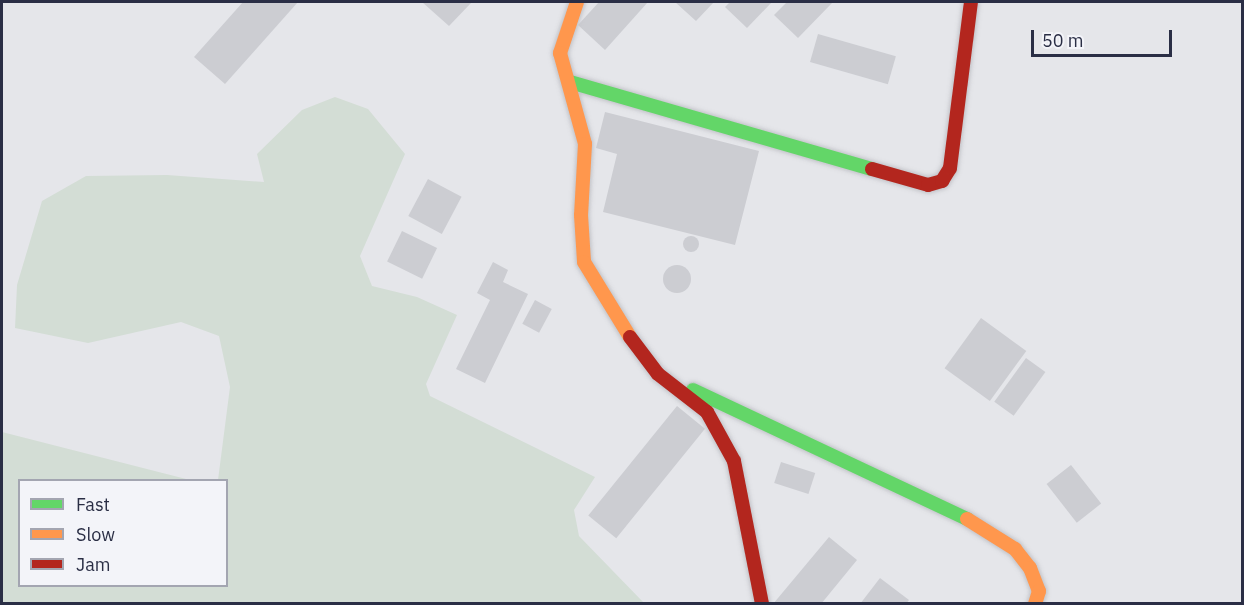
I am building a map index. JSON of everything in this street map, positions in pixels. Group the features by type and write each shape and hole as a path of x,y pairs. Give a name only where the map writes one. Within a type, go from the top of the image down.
{"street":[{"path":"577,2 560,53 570,82 585,144 581,215 584,262 617,320 658,374 708,412 734,461 762,603"},
{"path":"570,82 928,185 942,181 950,168 971,2"},
{"path":"658,374 983,526 1015,549 1030,568 1039,591 1035,603"}],"shaded area":[{"path":"335,97 368,109 405,154 360,256 372,286 417,297 457,315 426,384 430,396 595,477 574,510 579,536 644,603 2,603 2,432 186,479 18,479 18,587 228,587 228,479 218,479 230,387 219,336 181,322 88,343 15,328 17,285 42,201 86,176 167,175 264,182 257,154 302,110"}],"building":[{"path":"243,2 298,2 225,84 194,57"},
{"path":"422,2 472,2 449,26"},
{"path":"599,2 648,2 605,50 578,25"},
{"path":"675,2 714,2 696,21"},
{"path":"730,2 772,2 747,28 725,7"},
{"path":"787,2 833,2 798,38 774,15"},
{"path":"818,34 896,56 888,84 810,62"},
{"path":"605,112 759,151 735,245 603,212 617,154 596,148"},
{"path":"428,179 462,197 442,234 408,216"},
{"path":"402,231 437,248 422,279 387,262"},
{"path":"691,236 697,238 699,244 697,250 691,252 685,250 683,244 685,238"},
{"path":"493,262 508,270 503,282 528,294 485,383 456,369 490,300 477,293"},
{"path":"677,265 687,269 691,279 687,289 677,293 667,289 663,279 667,269"},
{"path":"535,300 552,309 539,333 522,324"},
{"path":"981,318 1026,351 990,401 945,368"},
{"path":"1026,358 1045,372 1014,416 994,402"},
{"path":"677,406 705,429 616,538 588,516"},
{"path":"781,462 815,473 808,494 774,483"},
{"path":"1071,465 1101,504 1077,523 1047,484"},
{"path":"829,537 857,560 821,604 773,604"},
{"path":"880,578 909,600 906,604 860,604"}],"traffic: fast":[{"path":"570,82 872,169"},
{"path":"693,390 967,519"}],"traffic: slow":[{"path":"577,2 560,53 585,144 581,215 584,262 630,337"},
{"path":"967,519 1015,549 1030,568 1039,591 1035,604"}],"traffic: jam":[{"path":"872,169 928,185 942,181 950,168 971,2"},
{"path":"630,337 658,374 707,412 734,461 762,604"}]}
